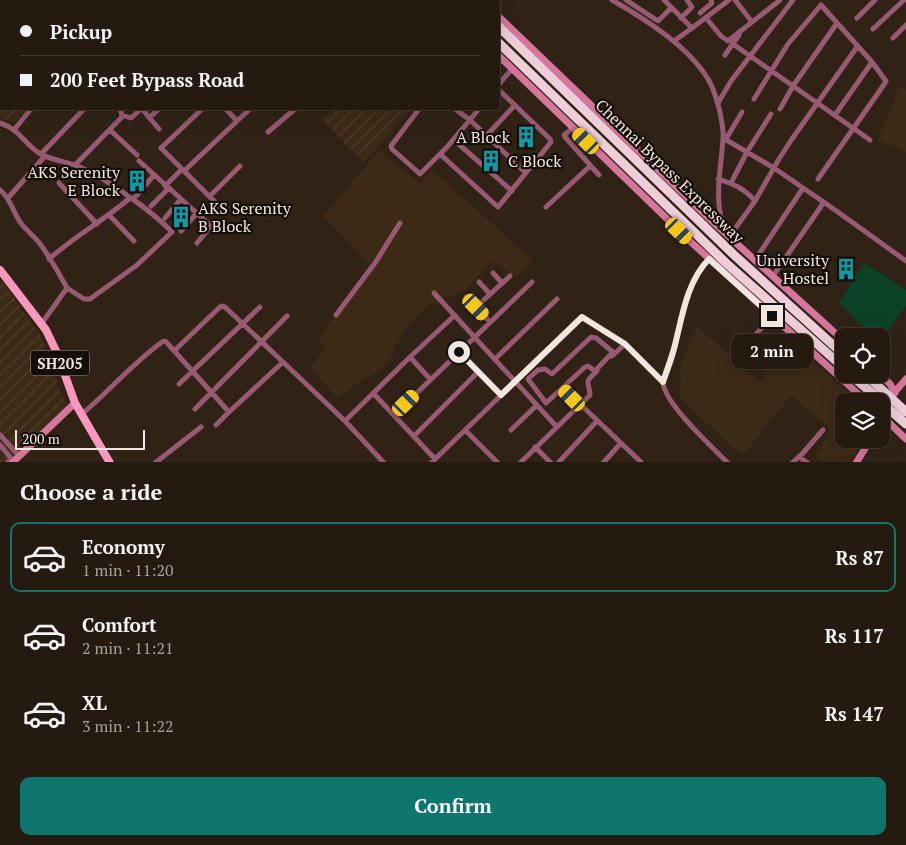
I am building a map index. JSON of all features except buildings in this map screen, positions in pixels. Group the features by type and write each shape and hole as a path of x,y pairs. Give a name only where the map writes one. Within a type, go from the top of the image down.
{"highway":[{"name":"Chennai Bypass Expressway","path":"500,28 733,254 835,347"},
{"name":"Chennai Bypass Expressway","path":"500,44 726,263 835,360"},
{"path":"862,383 876,393"},
{"path":"872,383 880,393"},
{"path":"890,403 906,412"},
{"path":"890,406 906,424"}],"main road":[{"name":"SH205","path":"0,270 42,323 57,353 75,403 110,462"}],"street":[{"path":"612,0 642,17 674,41 709,80 718,103 725,138 718,179 720,218 727,236"},
{"path":"628,0 658,21 671,8"},
{"path":"664,0 692,28"},
{"path":"681,18 692,7 687,0"},
{"path":"700,13 712,4 711,0"},
{"path":"674,41 729,0"},
{"path":"735,0 752,22"},
{"path":"718,103 731,81 792,0"},
{"path":"817,0 872,62 886,81 818,179"},
{"path":"857,18 875,0"},
{"path":"873,29 904,0"},
{"path":"706,18 721,36 728,41 777,1"},
{"path":"754,99 788,44 821,5"},
{"path":"500,18 727,236 835,333"},
{"path":"780,109 793,86 837,23"},
{"path":"892,38 906,25"},
{"path":"725,55 740,34"},
{"path":"733,44 870,140"},
{"path":"727,236 755,201 817,102 857,47"},
{"path":"500,57 709,259 857,393"},
{"path":"835,115 872,62"},
{"path":"500,83 512,69"},
{"path":"440,154 498,207 512,192 525,172 542,154 551,140 500,91"},
{"path":"486,135 515,105"},
{"path":"14,130 30,110"},
{"path":"8,198 83,110"},
{"path":"120,110 122,115"},
{"path":"122,115 131,118 141,110"},
{"path":"143,110 159,129"},
{"path":"150,117 158,110"},
{"path":"201,110 161,148 224,210"},
{"path":"227,110 237,121"},
{"path":"152,206 166,187 183,170 249,110"},
{"path":"268,132 294,110"},
{"path":"418,110 392,144 392,149 420,174 454,140 478,110"},
{"path":"456,110 470,120 525,172"},
{"path":"725,138 742,112"},
{"path":"731,183 747,152 771,114"},
{"path":"75,165 110,130 122,115"},
{"path":"0,123 14,130 43,155 75,165 133,197 172,233 137,265 90,299 84,299 67,288 40,243 33,237 14,212 8,198 0,190"},
{"path":"573,128 564,135 565,137 598,175"},
{"path":"110,130 166,187 210,226 197,243"},
{"path":"725,138 774,168 906,261"},
{"path":"454,140 512,192"},
{"path":"210,196 240,166"},
{"path":"546,207 590,166"},
{"path":"49,259 69,241 97,224 133,197 154,175"},
{"path":"718,179 731,183 747,192 755,201"},
{"path":"59,183 97,224"},
{"path":"755,260 803,188"},
{"path":"166,218 180,200"},
{"path":"773,276 824,202"},
{"path":"181,231 196,214"},
{"path":"109,215 134,241"},
{"path":"336,315 400,223"},
{"path":"663,382 675,346 684,309 696,279 709,259"},
{"path":"493,273 502,282"},
{"path":"476,307 510,276"},
{"path":"479,282 490,294"},
{"path":"394,415 532,282"},
{"path":"42,323 67,288"},
{"path":"434,293 556,426"},
{"path":"466,297 490,322"},
{"path":"496,359 557,298"},
{"path":"174,351 221,306 225,307 345,421 384,462"},
{"path":"178,384 260,307"},
{"path":"345,421 455,315"},
{"path":"195,409 287,316"},
{"path":"764,365 743,348 772,316"},
{"path":"373,393 414,436 433,461 582,317 625,344 663,382 671,402 705,441 728,462"},
{"path":"591,337 596,338 614,352 595,371 586,366 546,403 528,381 530,378 541,369 545,369 552,374 591,337"},
{"path":"82,414 98,401 122,375 165,341 229,412"},
{"path":"520,462 590,395 588,380 625,344"},
{"path":"459,352 501,395"},
{"path":"410,357 430,379"},
{"path":"216,425 284,362"},
{"path":"414,436 478,372"},
{"path":"524,372 530,378"},
{"path":"890,395 906,379"},
{"path":"562,389 642,462"},
{"path":"12,462 75,403"},
{"path":"511,430 537,405"},
{"path":"558,462 597,421"},
{"path":"890,425 906,439"},
{"path":"155,462 201,427"},
{"path":"465,430 498,462"},
{"path":"792,462 799,457 823,430"},
{"path":"0,435 19,456"},
{"path":"603,462 621,443"},
{"path":"0,445 11,458 7,462"},
{"path":"535,447 552,462"},
{"path":"856,462 865,448"},
{"path":"799,457 808,462"}],"shaded area":[{"path":"900,85 906,90 906,152 878,140"},
{"path":"0,110 26,110 15,122 0,119"},
{"path":"333,110 411,110 363,162 322,120"},
{"path":"380,150 419,183 432,170 533,260 517,277 492,261 464,292 429,304 404,331 385,367 337,398 311,368 325,347 318,340 369,265 323,216"},
{"path":"0,278 42,338 60,391 69,407 10,462 0,462"},
{"path":"696,326 761,382 785,338 835,381 835,383 838,383 850,393 835,393 835,448 859,448 850,462 823,462 815,457 830,430 791,395 743,456 680,397 681,363"}],"green space":[{"path":"864,263 906,290 906,305 890,329 865,328 839,303"}],"place":[{"name":"A Block","path":"526,137"},
{"name":"C Block","path":"491,161"},
{"name":"AKS Serenity E Block","path":"137,181"},
{"name":"AKS Serenity B Block","path":"181,217"},
{"name":"University Hostel","path":"846,269"}],"route":[{"path":"459,352 501,395 582,317 625,344 663,382 675,346 684,309 696,279 709,259 772,316"}]}
